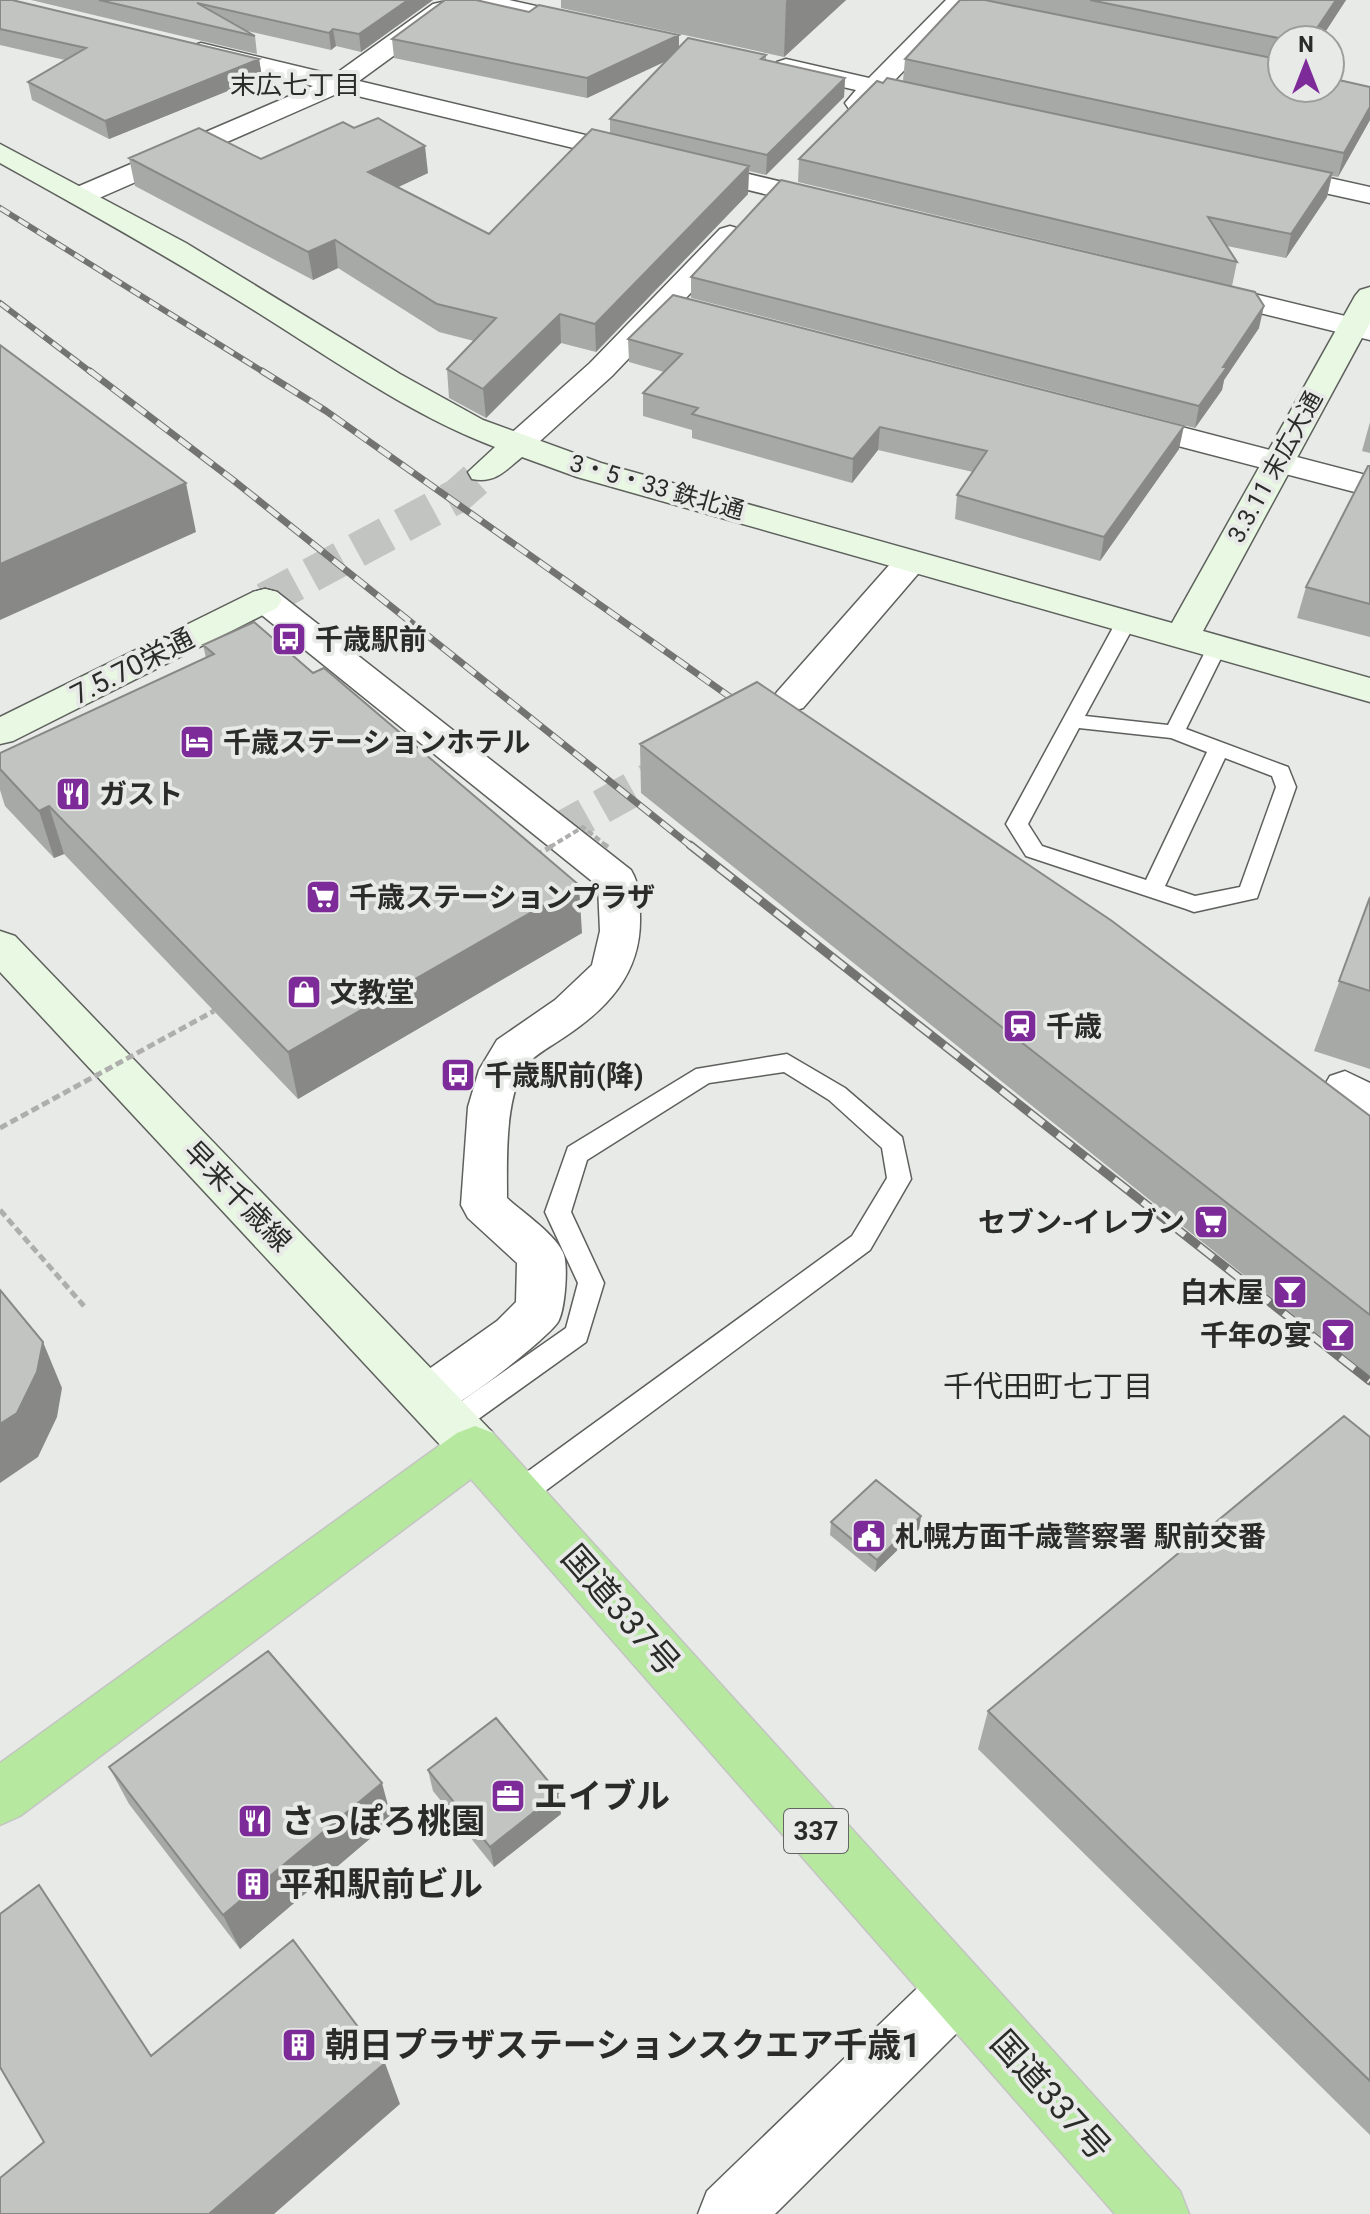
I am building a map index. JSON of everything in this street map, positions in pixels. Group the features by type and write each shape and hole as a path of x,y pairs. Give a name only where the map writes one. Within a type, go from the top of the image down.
{"highway":[{"name":"国道337号","path":"452,1422 1157,2214"},
{"path":"0,1797 452,1422"}],"street":[{"path":"80,196 339,84 454,0"},
{"path":"476,0 614,30"},
{"path":"921,0 966,7"},
{"path":"841,120 966,7"},
{"path":"170,44 864,210"},
{"path":"767,63 952,103"},
{"name":"3・5・33 鉄北通","path":"0,152 176,249 472,427 589,470 1370,690"},
{"path":"484,472 551,417 667,304 795,166"},
{"path":"1246,168 1370,195"},
{"path":"1183,286 1362,329"},
{"name":"3.3.11 末広大通","path":"1181,639 1278,462 1362,329 1370,296"},
{"path":"667,304 698,312"},
{"path":"1097,415 1370,486"},
{"path":"790,700 911,561"},
{"name":"7.5.70栄通","path":"0,732 265,600 617,880 621,937 614,967 587,1001 510,1053 499,1072 485,1139 484,1205 541,1256 540,1310 514,1335 452,1422"},
{"name":"早来千歳線","path":"0,946 452,1422"},
{"path":"730,2214 957,1991"}],"lane":[{"path":"1071,721 1174,732 1281,772 1286,787 1249,893 1194,904 1034,851 1017,824 1071,721 1126,622"},
{"path":"1174,732 1216,648"},
{"path":"1152,891 1219,749"},
{"path":"452,1422 577,1334 591,1283 558,1212 577,1154 589,1146 704,1075 787,1063 837,1094 893,1144 899,1179 861,1243 519,1494"}],"path":[{"path":"522,864 583,827 608,847"},
{"path":"0,1128 214,1011"},
{"path":"0,1210 84,1306"}],"building":[{"path":"0,0 12,0 259,59 105,121 28,82 86,48 0,29"},
{"path":"99,0 408,0 359,34 333,29 329,33 197,3 255,36"},
{"path":"445,0 476,0 529,12 539,5 679,35 587,78 392,39"},
{"path":"960,0 985,0 1266,57 1266,104 1346,104 1346,82 1370,87 1370,107 1344,153 905,59"},
{"path":"1090,0 1336,0 1320,24 1266,24 1266,36"},
{"path":"688,38 766,55 761,59 845,78 767,155 610,119"},
{"path":"887,78 1332,173 1291,234 1208,217 1237,262 799,159 877,81 883,83"},
{"path":"378,118 425,146 368,172 489,234 592,129 749,166 595,324 560,314 483,389 447,369 496,318 437,304 335,240 308,252 129,158 199,128 261,159 343,122 354,128"},
{"path":"781,180 1255,292 1264,306 1199,406 691,277"},
{"path":"673,295 1184,426 1104,537 957,495 987,451 880,427 853,459 692,414 698,408 643,393 682,354 628,339"},
{"path":"0,345 186,483 0,564"},
{"path":"1370,466 1370,604 1306,587"},
{"path":"254,622 313,673 324,668 579,885 288,1052 49,806 39,811 0,769 0,753 214,654 203,645"},
{"name":"千歳","path":"757,682 1112,921 1370,1116 1370,1315 640,744"},
{"path":"1370,897 1370,991 1339,981"},
{"path":"0,1290 43,1342 37,1372 17,1413 0,1424"},
{"path":"1344,1416 1370,1437 1370,2081 988,1711"},
{"path":"876,1480 921,1516 877,1560 831,1522"},
{"name":"平和駅前ビル","path":"268,1651 382,1783 223,1915 109,1767"},
{"path":"496,1718 558,1793 490,1847 428,1770"},
{"path":"39,1885 151,2056 293,1940 385,2063 209,2214 0,2214 0,2178 44,2142 0,2067 0,1914"}],"tunnel":[{"path":"265,600 457,496 484,472"},
{"path":"556,832 694,755"}],"railway":[{"path":"0,208 265,373"},
{"path":"0,303 92,373"},
{"path":"90,371 233,480 692,847"},
{"path":"262,371 326,411 747,709"},
{"path":"690,845 1370,1381"}],"place":[{"name":"千歳駅前","path":"289,639"},
{"name":"千歳ステーションホテル","path":"197,742"},
{"name":"ガスト","path":"73,794"},
{"name":"千歳ステーションプラザ","path":"323,897"},
{"name":"文教堂","path":"304,992"},
{"name":"千歳","path":"1020,1026"},
{"name":"千歳駅前(降)","path":"458,1075"},
{"name":"セブン-イレブン","path":"1211,1222"},
{"name":"白木屋","path":"1290,1292"},
{"name":"千年の宴","path":"1338,1335"},
{"name":"札幌方面千歳警察署 駅前交番","path":"869,1536"},
{"name":"エイブル","path":"508,1796"},
{"name":"さっぽろ桃園","path":"255,1821"},
{"name":"平和駅前ビル","path":"253,1884"},
{"name":"朝日プラザステーションスクエア千歳1","path":"299,2045"}],"district":[{"name":"末広七丁目","path":"295,85"},
{"name":"千代田町七丁目","path":"1048,1387"}]}
